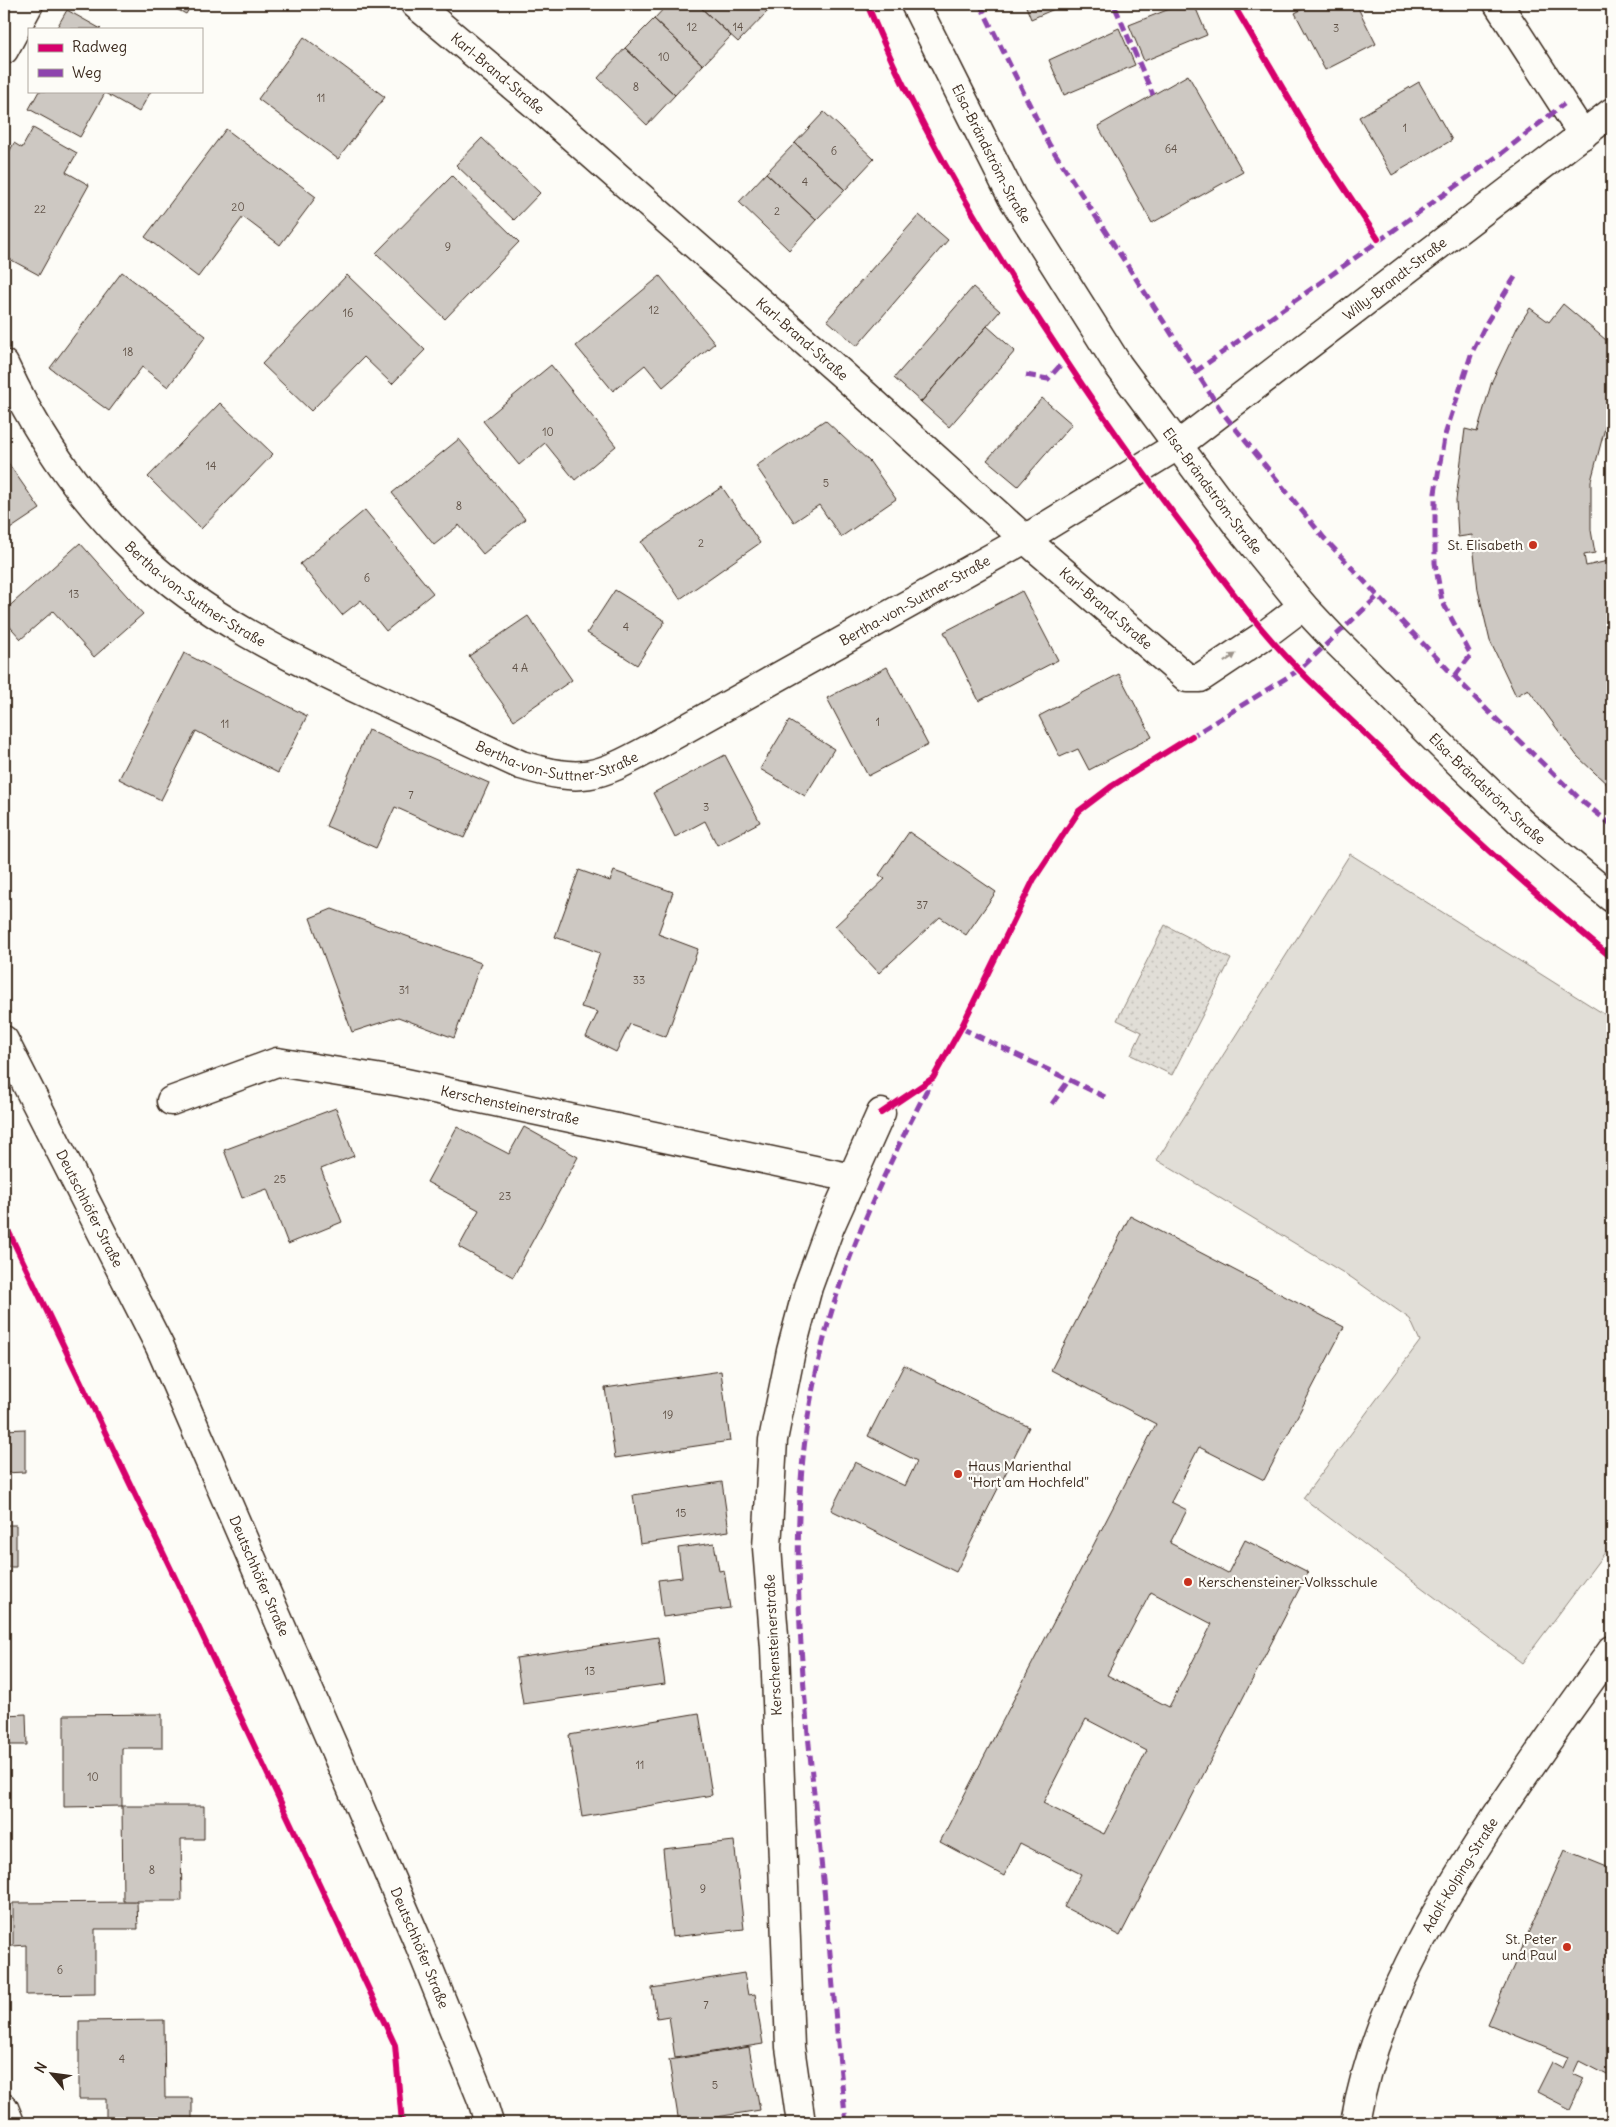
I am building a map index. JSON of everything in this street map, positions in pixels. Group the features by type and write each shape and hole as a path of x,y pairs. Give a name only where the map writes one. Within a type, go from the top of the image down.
{"street":[{"path":"4,50 29,4"},
{"name":"Karl-Brand-Straße","path":"415,4 537,106 848,379 1025,539 1187,678 1200,678 1266,634 1303,606"},
{"name":"Elsa-Brändström-Straße","path":"916,4 1012,197 1118,365 1238,526 1303,606 1452,756 1525,826 1612,898"},
{"path":"1498,4 1583,135"},
{"name":"Willy-Brandt-Straße","path":"1177,446 1612,112"},
{"name":"Bertha-von-Suttner-Straße","path":"4,364 37,429 70,478 105,520 139,555 171,582 218,615 294,659 521,765 554,774 578,777 611,770 1025,539 1177,446"},
{"name":"Deutschhöfer Straße","path":"4,1040 160,1347 419,1944 482,2100 489,2123"},
{"name":"Kerschensteinerstraße","path":"171,1101 276,1062 401,1082 852,1178"},
{"name":"Kerschensteinerstraße","path":"801,2123 790,2047 775,1648 768,1538 773,1440 791,1351 808,1287 830,1227 881,1113"},
{"name":"Adolf-Kolping-Straße","path":"1355,2123 1378,2036 1410,1965 1450,1887 1529,1768 1612,1650"},
{"path":"4,2108 10,2123"}],"shaded area":[{"path":"1350,854 1612,1019 1612,1543 1522,1663 1303,1498 1420,1341 1410,1319 1352,1278 1157,1160"},
{"path":"1165,925 1231,959 1172,1075 1131,1055 1142,1032 1117,1020"}],"building":[{"path":"167,4 192,4 186,14"},
{"path":"668,4 697,4 731,36 703,65 654,19"},
{"path":"697,4 760,4 768,11 738,42"},
{"path":"1025,4 1066,4 1031,19"},
{"path":"1182,4 1194,4 1207,35 1144,61 1129,25"},
{"path":"1312,4 1356,4 1376,44 1325,70 1295,13"},
{"path":"67,10 99,28 57,28"},
{"path":"654,19 703,65 675,95 625,48"},
{"path":"1119,28 1135,65 1064,95 1049,60"},
{"path":"304,37 385,97 338,159 258,99"},
{"path":"625,48 675,95 647,125 598,78"},
{"path":"1188,75 1243,172 1152,223 1098,126"},
{"path":"1419,82 1452,140 1392,175 1359,117"},
{"path":"38,92 150,92 139,112 105,93 80,137 29,109"},
{"path":"824,112 874,159 845,190 795,143"},
{"path":"33,128 77,153 66,172 89,185 39,275 4,256 4,244 8,236 4,234 4,154 7,156 14,143 22,148"},
{"path":"226,129 316,197 280,245 243,217 198,277 145,237"},
{"path":"482,138 540,193 514,220 456,165"},
{"path":"795,143 845,190 816,220 766,173"},
{"path":"766,173 816,220 789,250 739,202"},
{"path":"452,176 519,242 445,319 376,253"},
{"path":"919,215 948,240 857,346 827,320"},
{"path":"122,272 206,336 168,387 142,367 109,411 50,368"},
{"path":"347,275 425,350 392,384 364,357 311,411 262,364"},
{"path":"660,276 715,343 663,387 645,365 613,391 576,346"},
{"path":"973,287 1000,311 921,402 894,378"},
{"name":"St. Elisabeth","path":"1563,304 1612,345 1612,410 1606,424 1591,481 1591,530 1595,553 1584,555 1586,566 1612,560 1612,789 1577,756 1528,689 1516,696 1490,641 1478,590 1472,535 1458,537 1456,500 1465,429 1477,432 1492,381 1517,328 1530,308 1549,322"},
{"path":"987,326 1015,351 949,427 921,402"},
{"path":"551,365 616,446 575,480 545,443 519,465 483,421"},
{"path":"1042,398 1072,424 1018,486 987,460"},
{"path":"220,403 273,454 201,529 148,477"},
{"path":"825,420 870,462 896,499 841,537 819,505 794,522 756,466"},
{"path":"459,439 525,519 483,554 459,525 434,545 392,493"},
{"path":"4,457 40,509 4,533"},
{"path":"722,487 760,543 680,599 641,542"},
{"path":"365,510 433,593 386,631 361,600 342,615 300,564"},
{"path":"80,543 143,614 94,657 53,611 21,639 4,620 4,611"},
{"path":"615,590 665,621 637,665 587,633"},
{"path":"1022,591 1058,660 979,701 944,632"},
{"path":"528,616 572,680 514,720 469,656"},
{"path":"184,653 307,716 278,773 196,731 161,800 119,779"},
{"path":"887,667 928,745 868,776 827,698"},
{"path":"1119,674 1152,737 1089,770 1078,749 1060,757 1039,716"},
{"path":"789,721 834,749 805,796 760,769"},
{"path":"368,730 489,783 464,838 395,807 376,848 326,826"},
{"path":"725,755 760,822 717,845 705,821 675,837 653,793"},
{"path":"909,832 996,892 966,935 940,917 879,973 835,926 885,879 879,875"},
{"path":"579,870 610,881 614,871 673,892 658,934 698,949 666,1037 630,1024 616,1052 586,1037 598,1012 581,1007 600,953 555,937"},
{"path":"332,909 481,963 454,1038 398,1017 352,1032 310,918"},
{"path":"336,1108 354,1156 321,1169 342,1222 288,1244 267,1189 242,1198 224,1150"},
{"path":"457,1127 509,1154 524,1127 578,1157 513,1277 459,1247 479,1210 427,1182"},
{"name":"Kerschensteiner-Volksschule","path":"1130,1216 1344,1327 1264,1480 1199,1447 1171,1502 1187,1510 1170,1543 1228,1573 1245,1540 1308,1572 1120,1936 1064,1907 1081,1874 1020,1843 1004,1876 940,1842 1156,1424 1051,1370","holes":["1151,1592 1212,1624 1169,1707 1107,1675","1086,1719 1147,1751 1104,1834 1043,1803"]},
{"name":"Haus Marienthal \"Hort am Hochfeld\"","path":"904,1365 1029,1427 956,1572 831,1510 855,1462 905,1486 917,1461 868,1436"},
{"path":"721,1371 730,1441 615,1458 605,1388"},
{"path":"25,1429 25,1472 4,1473 4,1430"},
{"path":"722,1482 729,1531 640,1544 633,1495"},
{"path":"4,1525 16,1525 16,1567 4,1567"},
{"path":"714,1543 719,1571 724,1570 730,1608 663,1617 658,1580 682,1577 678,1548"},
{"path":"7,1619 7,1662 4,1662 4,1620"},
{"path":"658,1637 665,1684 523,1704 516,1658"},
{"path":"699,1713 712,1795 582,1817 569,1735"},
{"path":"26,1714 27,1745 4,1745 4,1715"},
{"path":"162,1714 162,1748 122,1748 122,1806 64,1807 64,1715"},
{"path":"122,1806 204,1806 204,1839 181,1839 182,1901 123,1901"},
{"path":"734,1841 744,1929 672,1937 663,1849"},
{"name":"St. Peter und Paul","path":"1565,1850 1612,1869 1612,2078 1579,2061 1573,2074 1584,2079 1570,2109 1537,2092 1552,2062 1563,2068 1568,2057 1488,2024"},
{"path":"137,1902 138,1929 95,1929 95,1994 26,1995 26,1945 13,1946 13,1903"},
{"path":"744,1973 748,1995 755,1994 763,2044 675,2058 669,2016 657,2018 652,1988"},
{"path":"164,2020 165,2098 192,2098 192,2123 106,2123 106,2099 79,2099 79,2021"},
{"path":"749,2047 760,2110 679,2123 669,2060"}],"marked path":[{"path":"980,4 1049,144 1222,412 1324,538 1405,625 1488,711 1584,803 1612,825"},
{"path":"1115,7 1153,95"},
{"path":"1195,372 1502,153 1564,104"},
{"path":"1455,676 1471,655 1442,601 1435,563 1435,493 1444,438 1472,352 1487,322 1515,277"},
{"path":"1026,375 1048,379 1065,360"},
{"path":"1189,738 1299,670 1378,596"},
{"path":"961,1028 1105,1097"},
{"path":"1052,1104 1069,1080"},
{"path":"846,2123 802,1665 798,1541 801,1478 808,1417 820,1355 840,1284 882,1181 931,1082"}],"cycle path":[{"path":"867,4 918,114 998,256 1116,434 1244,607 1267,635 1322,693 1465,829 1523,882 1612,958"},
{"path":"1233,4 1321,153 1378,239"},
{"path":"881,1113 933,1078 961,1028 1034,879 1079,811 1112,786 1192,736"},
{"path":"4,1222 180,1588 395,2045 402,2123"}],"place":[{"name":"St. Elisabeth","path":"1533,545"},
{"name":"Haus Marienthal \"Hort am Hochfeld\"","path":"958,1474"},
{"name":"Kerschensteiner-Volksschule","path":"1188,1582"},
{"name":"St. Peter und Paul","path":"1567,1947"}]}
